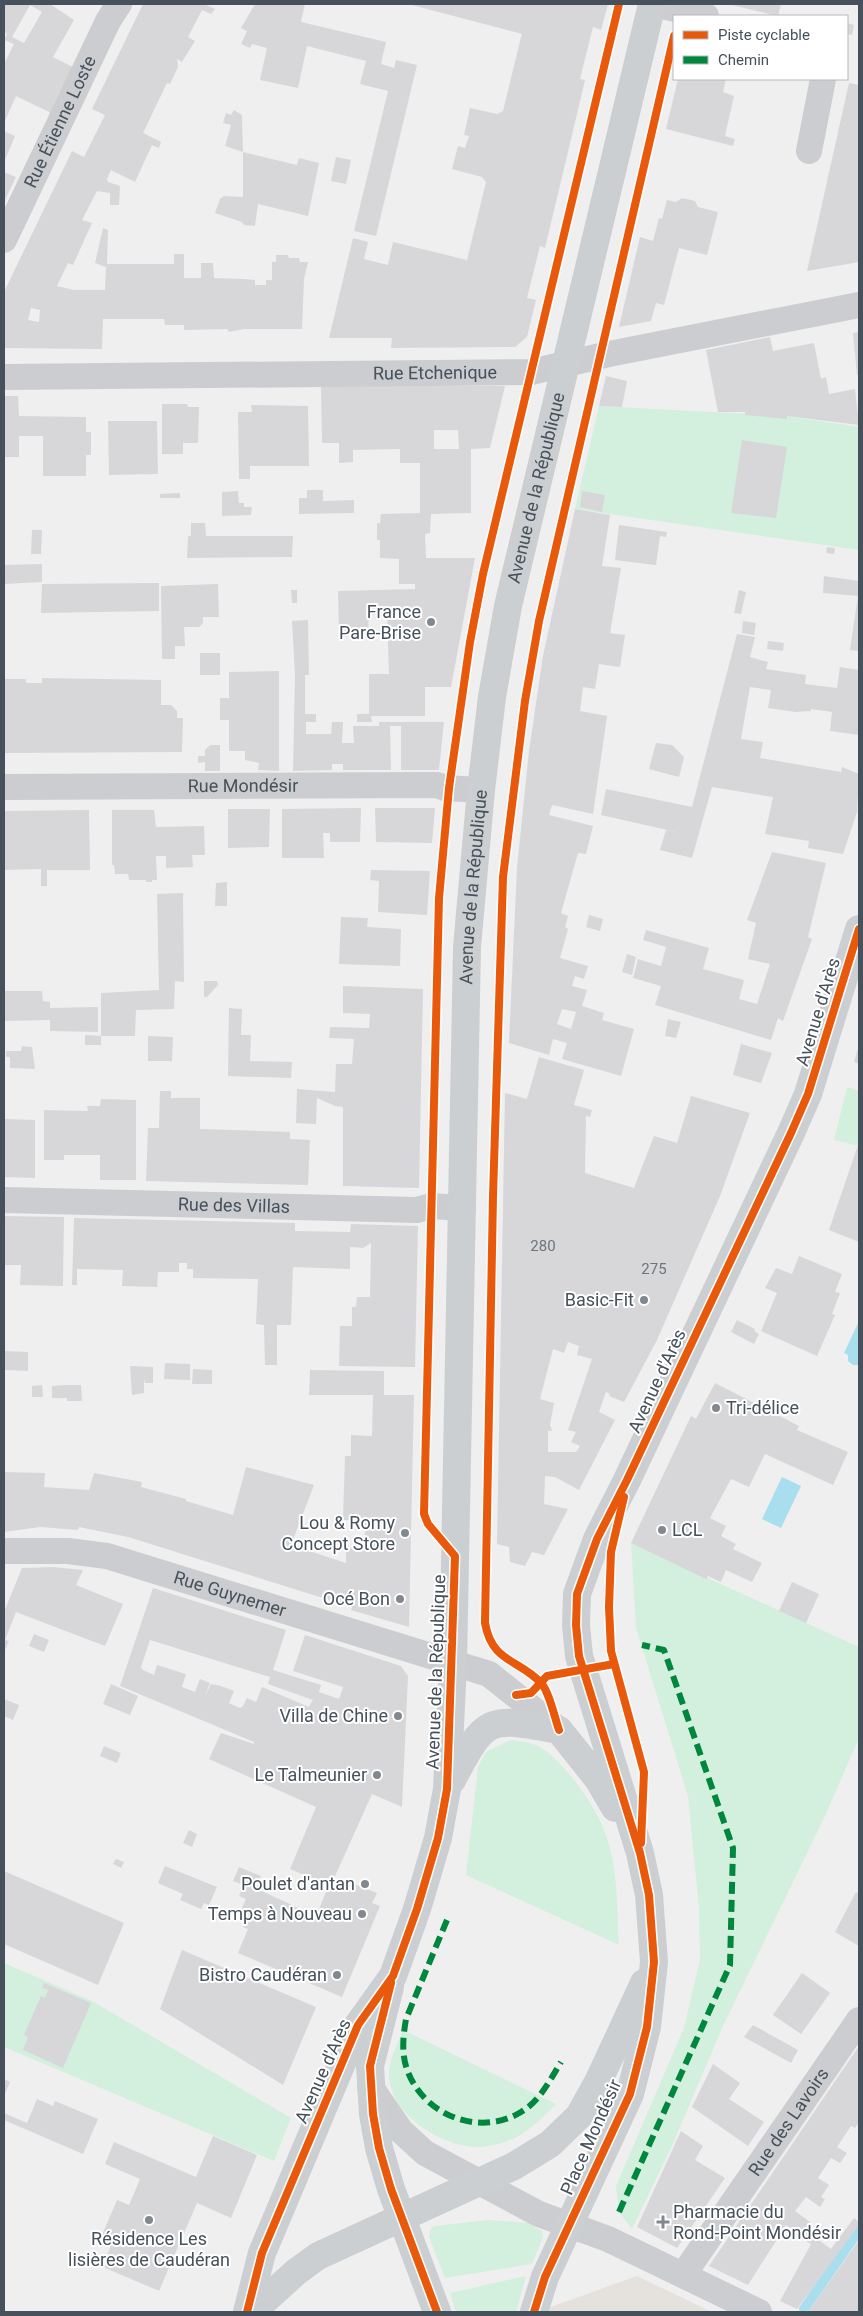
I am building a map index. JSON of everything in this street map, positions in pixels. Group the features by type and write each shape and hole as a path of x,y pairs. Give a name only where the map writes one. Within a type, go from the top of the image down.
{"main road":[{"name":"Avenue de la République","path":"447,1789 453,1664 467,947 480,790 492,697 508,606 652,4"},
{"name":"Avenue d'Arès","path":"640,1853 582,1669 576,1625 577,1594 597,1539 627,1480 808,1094 859,929"},
{"path":"447,1789 472,1742 486,1727 497,1723 516,1722 559,1730 598,1778 640,1853"},
{"name":"Avenue d'Arès","path":"248,2312 262,2253 358,2025 393,1976 417,1909 438,1838 447,1789"},
{"name":"Place Mondésir","path":"534,2312 545,2276 630,2094 647,2027 654,1962 649,1894 640,1853"},
{"name":"Place Mondésir","path":"402,2216 514,2166 550,2144 579,2116 599,2080 654,1962"},
{"path":"393,1976 370,2066 370,2086 379,2148 437,2312"},
{"path":"252,2312 296,2272 318,2256 402,2216"}],"street":[{"path":"652,4 702,15"},
{"name":"Rue Étienne Loste","path":"4,240 114,6"},
{"path":"809,151 823,80"},
{"name":"Rue Etchenique","path":"4,377 532,372 609,354 859,305"},
{"name":"Rue Mondésir","path":"4,787 437,785 445,788 480,790"},
{"name":"Rue des Villas","path":"4,1200 417,1210 430,1206 463,1208"},
{"name":"Rue Guynemer","path":"4,1551 68,1551 107,1556 417,1650 453,1664"},
{"path":"453,1664 489,1674 559,1730"},
{"name":"Rue des Lavoirs","path":"686,2275 690,2265 859,2020"},
{"path":"370,2086 400,2131 425,2153 538,2214 569,2224 686,2275 759,2312"}],"shaded area":[{"path":"637,2276 712,2312 537,2312"}],"green space":[{"path":"599,406 787,416 859,427 859,550 575,509"},
{"path":"847,1087 859,1091 859,1146 834,1140"},
{"path":"631,1543 859,1647 859,1738 825,1816 723,2026 672,2146 632,2229 619,2212 616,2186 684,2028 700,1960 699,1908 688,1796 636,1628"},
{"path":"510,1740 529,1743 546,1751 573,1779 597,1815 611,1851 616,1891 619,1945 466,1875 478,1767 486,1752"},
{"path":"4,1963 92,2001 291,2118 274,2161 4,2047"},
{"path":"403,2030 556,2104 524,2133 509,2141 492,2145 478,2147 463,2145 431,2133 404,2110 394,2096 390,2081 390,2065"},
{"path":"488,2220 528,2223 542,2231 543,2237 532,2264 445,2278 429,2237 430,2230 434,2226"},
{"path":"526,2276 516,2312 456,2312 450,2293"}],"water":[{"path":"859,1321 859,1365 853,1365 848,1361 848,1355 844,1353"},
{"path":"782,1477 801,1486 781,1528 762,1519"}],"building":[{"path":"4,4 50,4 74,20 53,57 73,67 51,113 16,96 4,123 4,64 14,44 4,40 7,34 4,32","holes":["30,5 42,12 24,43 12,37"]},
{"path":"143,4 204,4 215,9 211,14 202,10 188,37 195,41 182,62 177,59 178,67 170,84 167,83 143,133 161,142 159,148 152,145 135,182 111,170 107,179 108,182 120,186 119,205 110,205 110,193 97,191 82,220 92,223 73,265 68,263 57,286 74,290 105,290 106,267 95,263 103,228 108,230 107,264 174,264 174,254 184,254 184,278 201,278 201,263 213,263 214,278 255,280 255,285 266,285 266,280 272,280 272,262 276,262 276,255 288,255 289,258 299,258 300,262 308,262 304,279 302,329 244,329 229,332 227,329 184,330 184,325 165,325 164,319 103,319 102,349 4,348 4,292 72,151 84,157 105,115 92,109","holes":["31,308 40,310 39,322 28,320"]},
{"path":"255,4 305,4 301,22 386,42 381,64 394,68 396,60 417,65 376,236 354,231 388,91 360,84 366,61 307,46 298,88 260,80 267,48 252,44 250,48 241,44 247,31 241,28"},
{"path":"408,4 608,4 601,30 593,27 580,79 585,80 545,248 540,246 527,298 536,300 527,337 515,347 391,348 392,338 329,338 353,238 368,242 364,259 388,265 393,242 467,260 486,182 482,177 452,169 458,146 465,148 469,136 464,135 470,108 497,114 503,111 522,34"},
{"path":"728,4 781,4 778,15"},
{"path":"848,23 854,25 852,35 848,34"},
{"path":"678,80 726,80 723,92 734,96 725,136 735,139 733,146 666,129"},
{"path":"849,83 859,85 859,262 807,271"},
{"path":"234,110 242,115 243,152 225,146 231,125 223,123 226,113 231,115"},
{"path":"4,131 15,136 4,162"},
{"path":"243,152 297,165 299,158 319,163 308,216 258,204 255,226 244,225 242,222 215,213 220,199 224,196 243,197"},
{"path":"336,157 351,160 346,184 331,181"},
{"path":"4,172 16,177 4,202"},
{"path":"682,198 695,201 698,207 718,212 707,255 679,248 664,305 656,303 651,321 619,327 640,237 653,241 659,218 662,219 667,200 676,202"},
{"path":"859,332 859,375 857,375 853,333"},
{"path":"770,337 773,351 814,343 821,379 826,377 829,394 855,389 859,425 787,416 787,419 745,415 745,412 718,412 706,350"},
{"path":"606,376 627,381 622,407 599,406"},
{"path":"321,386 505,386 490,448 471,449 471,513 431,514 430,533 425,534 426,558 475,558 451,687 425,687 425,716 371,716 372,722 357,722 357,714 369,714 369,674 389,674 387,614 368,615 369,635 339,637 338,591 415,589 415,584 399,584 399,559 380,558 380,540 377,540 377,523 380,523 381,514 420,513 420,463 400,463 400,449 353,450 353,462 339,463 339,443 322,443","holes":["434,430 458,430 459,449 434,449"]},
{"path":"4,396 18,396 19,416 86,417 86,432 91,432 91,455 86,455 86,476 43,476 43,436 19,436 19,457 4,457"},
{"path":"162,404 187,404 188,407 199,407 198,443 183,443 183,454 162,454"},
{"path":"251,405 308,406 309,466 250,466 250,479 239,479 238,412 252,412"},
{"path":"108,421 157,421 158,474 109,475"},
{"path":"742,440 787,447 776,518 731,513"},
{"path":"307,490 323,490 323,501 354,500 354,513 299,514 299,498 307,498"},
{"path":"238,491 239,503 244,503 244,507 252,507 251,515 222,516 222,492"},
{"path":"582,491 605,495 602,512 580,507"},
{"path":"180,493 180,498 160,498 160,494"},
{"path":"575,509 610,515 602,566 621,568 610,633 625,635 620,667 599,664 595,689 583,687 580,711 607,716 593,814 552,805 549,815 593,826 586,854 578,853 561,913 568,916 565,927 568,929 560,958 588,966 584,979 575,976 572,986 587,990 582,1006 604,1013 602,1020 634,1029 621,1076 562,1059 567,1043 553,1039 549,1055 509,1043 517,867 529,751 543,656","holes":["562,1009 576,1012 571,1029 557,1024"]},
{"path":"191,523 205,523 206,536 293,536 292,557 187,558 188,536 191,536"},
{"path":"619,525 667,532 666,537 660,536 656,565 615,560"},
{"path":"32,530 42,530 41,554 31,554"},
{"path":"827,547 835,548 834,554 826,553"},
{"path":"42,564 42,582 4,584 4,565"},
{"path":"824,576 859,581 859,651 850,650 858,596 823,593"},
{"path":"159,583 159,611 41,613 42,584"},
{"path":"218,584 219,617 203,617 203,623 199,627 184,627 185,646 175,646 175,659 162,659 161,586"},
{"path":"291,590 297,590 297,603 292,603"},
{"path":"739,590 746,592 741,614 734,613"},
{"path":"308,620 309,675 305,675 305,714 316,714 316,722 306,722 306,734 331,734 332,722 343,722 342,743 354,743 353,726 379,726 379,722 444,722 439,770 401,770 401,726 390,726 391,770 343,770 343,764 332,764 332,770 293,771 295,675 292,621"},
{"path":"743,621 756,623 754,635 742,633"},
{"path":"737,634 755,637 750,657 768,662 766,669 806,675 805,684 837,688 840,667 859,670 859,735 830,731 832,712 811,709 811,711 796,712 768,708 771,690 750,687 741,739 763,742 760,758 841,772 842,767 859,774 857,812 843,854 808,848 809,841 765,834 773,797 712,787 692,858 660,850 666,830 685,834 601,815 606,789 692,807"},
{"path":"768,641 784,643 783,651 767,649"},
{"path":"200,653 220,653 220,675 200,675"},
{"path":"279,671 279,771 258,770 259,763 245,760 245,751 229,751 229,720 220,720 220,698 229,698 229,672"},
{"path":"42,678 161,680 161,705 171,705 177,711 177,718 183,718 182,752 4,753 4,679 26,679 26,683 42,683"},
{"path":"656,743 672,745 684,757 679,777 649,769"},
{"path":"210,745 220,745 220,771 205,771 205,762 198,763 198,756 205,756 205,750"},
{"path":"361,808 360,842 330,842 330,833 323,833 324,858 282,858 282,809"},
{"path":"375,808 435,808 432,843 376,842"},
{"path":"228,809 270,809 269,847 228,848"},
{"path":"89,810 90,870 47,870 47,886 41,886 41,869 4,870 4,811"},
{"path":"112,810 154,810 156,827 204,826 205,855 192,855 193,867 166,868 166,856 156,856 157,880 152,880 152,882 129,880 128,874 115,874 114,865 112,865"},
{"path":"772,852 826,863 808,937 812,939 783,1021 778,1018 771,1040 655,1005 661,986 633,978 638,959 661,966 666,947 643,940 646,930 709,948 703,969 744,980 739,999 757,1004 770,964 748,959 756,923 747,920"},
{"path":"371,870 430,871 427,915 378,912 379,881 370,880"},
{"path":"227,882 227,906 215,906 216,883"},
{"path":"183,893 184,982 175,981 174,1009 136,1010 135,1036 101,1036 101,993 159,990 157,894"},
{"path":"589,915 603,919 600,931 586,927"},
{"path":"341,917 368,918 367,927 401,929 400,966 339,964"},
{"path":"627,954 636,957 632,975 622,972"},
{"path":"204,981 217,981 218,985 207,997 204,997"},
{"path":"343,986 423,989 419,1188 343,1186 343,1107 335,1106 317,1098 316,1124 296,1123 297,1089 335,1092 336,1064 352,1064 354,1039 329,1038 330,1027 369,1028 370,1014 343,1013"},
{"path":"4,991 42,991 43,1001 50,1002 50,1008 98,1007 98,1032 50,1031 50,1020 4,1021"},
{"path":"229,1008 242,1009 241,1035 251,1035 250,1061 292,1062 291,1078 228,1076"},
{"path":"668,1019 681,1022 676,1038 665,1036"},
{"path":"85,1035 101,1036 101,1045 85,1045"},
{"path":"148,1036 173,1037 172,1061 148,1061"},
{"path":"741,1044 772,1053 761,1083 733,1075"},
{"path":"859,1045 859,1064 854,1062"},
{"path":"22,1046 32,1047 35,1069 10,1068 10,1057 6,1057 6,1051 21,1051"},
{"path":"539,1057 584,1070 574,1105 592,1110 590,1117 586,1116 585,1173 634,1188 654,1136 677,1143 691,1096 750,1113 720,1196 657,1340 624,1402 609,1396 610,1394 606,1392 599,1412 615,1420 579,1490 555,1477 545,1476 544,1504 568,1509 544,1555 532,1552 525,1566 510,1562 509,1547 497,1544 505,1093 527,1099","holes":["568,1342 579,1346 577,1355 592,1359 568,1430 576,1432 571,1442 580,1446 576,1452 548,1452 548,1431 552,1431 550,1425 554,1403 540,1399 553,1349 564,1353"]},
{"path":"160,1091 171,1091 171,1098 200,1098 200,1129 290,1132 290,1139 310,1140 308,1185 146,1181 148,1128 159,1128"},
{"path":"101,1099 136,1100 136,1180 100,1180 100,1155 64,1155 64,1160 44,1160 44,1110 88,1111 87,1106 100,1106"},
{"path":"4,1119 35,1120 35,1178 4,1177"},
{"path":"859,1142 859,1242 829,1230"},
{"path":"4,1216 64,1217 63,1286 20,1285 21,1265 4,1265"},
{"path":"74,1218 295,1223 295,1231 350,1232 351,1224 418,1226 415,1367 339,1366 340,1326 352,1326 352,1307 356,1307 357,1297 370,1297 371,1243 363,1248 350,1247 350,1269 293,1267 291,1325 277,1325 277,1365 265,1365 264,1325 256,1324 258,1279 193,1278 193,1269 187,1269 187,1263 179,1263 179,1272 158,1272 157,1287 122,1286 123,1270 77,1269 77,1285 72,1285"},
{"path":"799,1256 842,1274 835,1292 840,1293 832,1314 835,1315 817,1356 761,1331 777,1293 765,1288 776,1268 792,1274"},
{"path":"737,1320 755,1329 754,1331 759,1334 754,1344 731,1332"},
{"path":"4,1351 28,1352 28,1371 4,1370"},
{"path":"165,1363 190,1364 190,1380 164,1379"},
{"path":"130,1366 153,1367 153,1383 145,1383 144,1379 144,1393 132,1395"},
{"path":"193,1369 212,1370 212,1384 192,1384"},
{"path":"310,1370 384,1371 384,1395 414,1395 409,1627 351,1610 352,1607 128,1537 79,1527 78,1530 40,1527 4,1532 4,1472 45,1473 44,1487 89,1490 94,1473 142,1482 141,1487 186,1499 186,1501 233,1515 246,1467 314,1485 291,1545 346,1563 346,1548 365,1549 365,1520 343,1520 345,1456 351,1456 351,1435 372,1436 373,1395 309,1395"},
{"path":"715,1383 799,1426 797,1430 848,1452 833,1485 765,1454 749,1487 731,1479 710,1518 726,1526 721,1536 736,1544 733,1549 762,1563 752,1582 726,1570 721,1582 708,1576 706,1579 631,1543 691,1416 696,1419"},
{"path":"42,1385 43,1397 32,1397 32,1386"},
{"path":"81,1385 82,1401 52,1398 52,1386"},
{"path":"53,1567 83,1570 76,1585 123,1604 105,1646 16,1612 5,1640 9,1641 4,1652 4,1612 22,1568"},
{"path":"792,1582 819,1594 806,1623 779,1611"},
{"path":"153,1588 286,1630 273,1670 321,1685 319,1692 339,1699 343,1687 293,1671 305,1635 401,1666 408,1676 402,1807 372,1794 331,1885 345,1891 349,1882 377,1893 372,1903 380,1906 342,1997 238,1953 248,1929 243,1927 246,1921 238,1917 246,1899 239,1896 243,1885 233,1881 239,1867 261,1876 255,1888 316,1916 329,1885 290,1869 316,1807 209,1759 221,1733 254,1744 254,1742 120,1686","holes":["150,1640 270,1677 268,1684 313,1700 309,1707 262,1687 256,1702 247,1698 240,1708 229,1703 234,1691 211,1684 205,1696 210,1683 200,1679 195,1692 182,1687 186,1674 157,1665 154,1675 143,1670 141,1667"]},
{"path":"34,1634 49,1640 44,1652 29,1646"},
{"path":"111,1684 138,1696 130,1715 103,1704"},
{"path":"4,1699 19,1705 13,1720 4,1716"},
{"path":"104,1746 121,1753 117,1763 100,1756"},
{"path":"189,1830 197,1834 192,1847 183,1843"},
{"path":"116,1859 124,1862 121,1868 113,1864"},
{"path":"165,1866 217,1887 209,1905 204,1903 201,1909 180,1900 183,1894 158,1883"},
{"path":"4,1871 124,1923 98,1985 4,1944"},
{"path":"856,1892 859,1894 859,1946 835,1932"},
{"path":"182,1950 316,2007 283,2085 160,2009"},
{"path":"802,1973 830,1993 801,2034 773,2015"},
{"path":"44,1983 91,2003 63,2068 23,2050 28,2037 24,2035 41,1996 45,1998 48,1990 42,1988"},
{"path":"753,2025 798,2050 791,2063 744,2037"},
{"path":"859,2046 859,2122 855,2128 851,2126 837,2147 847,2153 840,2163 831,2158 818,2178 829,2185 821,2197 825,2199 820,2207 806,2197 795,2211 810,2222 805,2230 831,2249 854,2218 859,2222 859,2225 797,2309 780,2301 811,2244 794,2234 795,2231 786,2225 748,2285 709,2266"},
{"path":"713,2064 740,2083 729,2099 764,2122 748,2146 692,2107"},
{"path":"4,2079 10,2082 4,2096"},
{"path":"37,2099 53,2106 55,2101 98,2119 83,2154 4,2120 4,2113 27,2123"},
{"path":"681,2131 703,2146 695,2160 725,2178 677,2248 637,2227"},
{"path":"213,2136 257,2155 231,2218 197,2203 159,2291 103,2267 113,2240 102,2235 117,2200 129,2205 140,2179 105,2164 114,2142 196,2177"},
{"path":"859,2240 859,2312 808,2312"}],"waterway":[{"path":"804,2309 859,2230"}],"marked path":[{"path":"619,2212 730,1965 733,1848 664,1650 642,1645"},
{"path":"447,1920 406,2019 403,2039 404,2059 416,2087 440,2111 472,2122 488,2122 505,2119 528,2107 544,2090 561,2062"}],"cycle path":[{"path":"247,2312 262,2253 358,2025 393,1976 417,1909 438,1838 447,1789 455,1556 428,1524 424,1514 439,898 449,788 470,642 483,574 619,4"},
{"path":"559,1730 544,1687 533,1675 500,1653 494,1646 485,1623 493,1196 503,877 525,701 539,621 673,40"},
{"path":"534,2312 545,2277 630,2094 647,2027 654,1962 649,1895 640,1853 579,1656 576,1625 577,1594 597,1539 627,1480 808,1094 859,929"},
{"path":"624,1497 611,1552 609,1607 611,1651 644,1772 641,1843"},
{"path":"516,1695 531,1693 547,1676 614,1664"},
{"path":"391,1983 370,2066 373,2114 379,2148 391,2189 437,2312"}],"place":[{"name":"France Pare-Brise","path":"431,622"},
{"name":"Basic-Fit","path":"644,1300"},
{"name":"Tri-délice","path":"716,1408"},
{"name":"LCL","path":"662,1530"},
{"name":"Lou & Romy Concept Store","path":"405,1533"},
{"name":"Océ Bon","path":"400,1599"},
{"name":"Villa de Chine","path":"398,1716"},
{"name":"Le Talmeunier","path":"377,1775"},
{"name":"Poulet d'antan","path":"365,1884"},
{"name":"Temps à Nouveau","path":"362,1914"},
{"name":"Bistro Caudéran","path":"337,1975"},
{"name":"Résidence Les lisières de Caudéran","path":"149,2220"},
{"name":"Pharmacie du Rond-Point Mondésir","path":"663,2222"}]}
